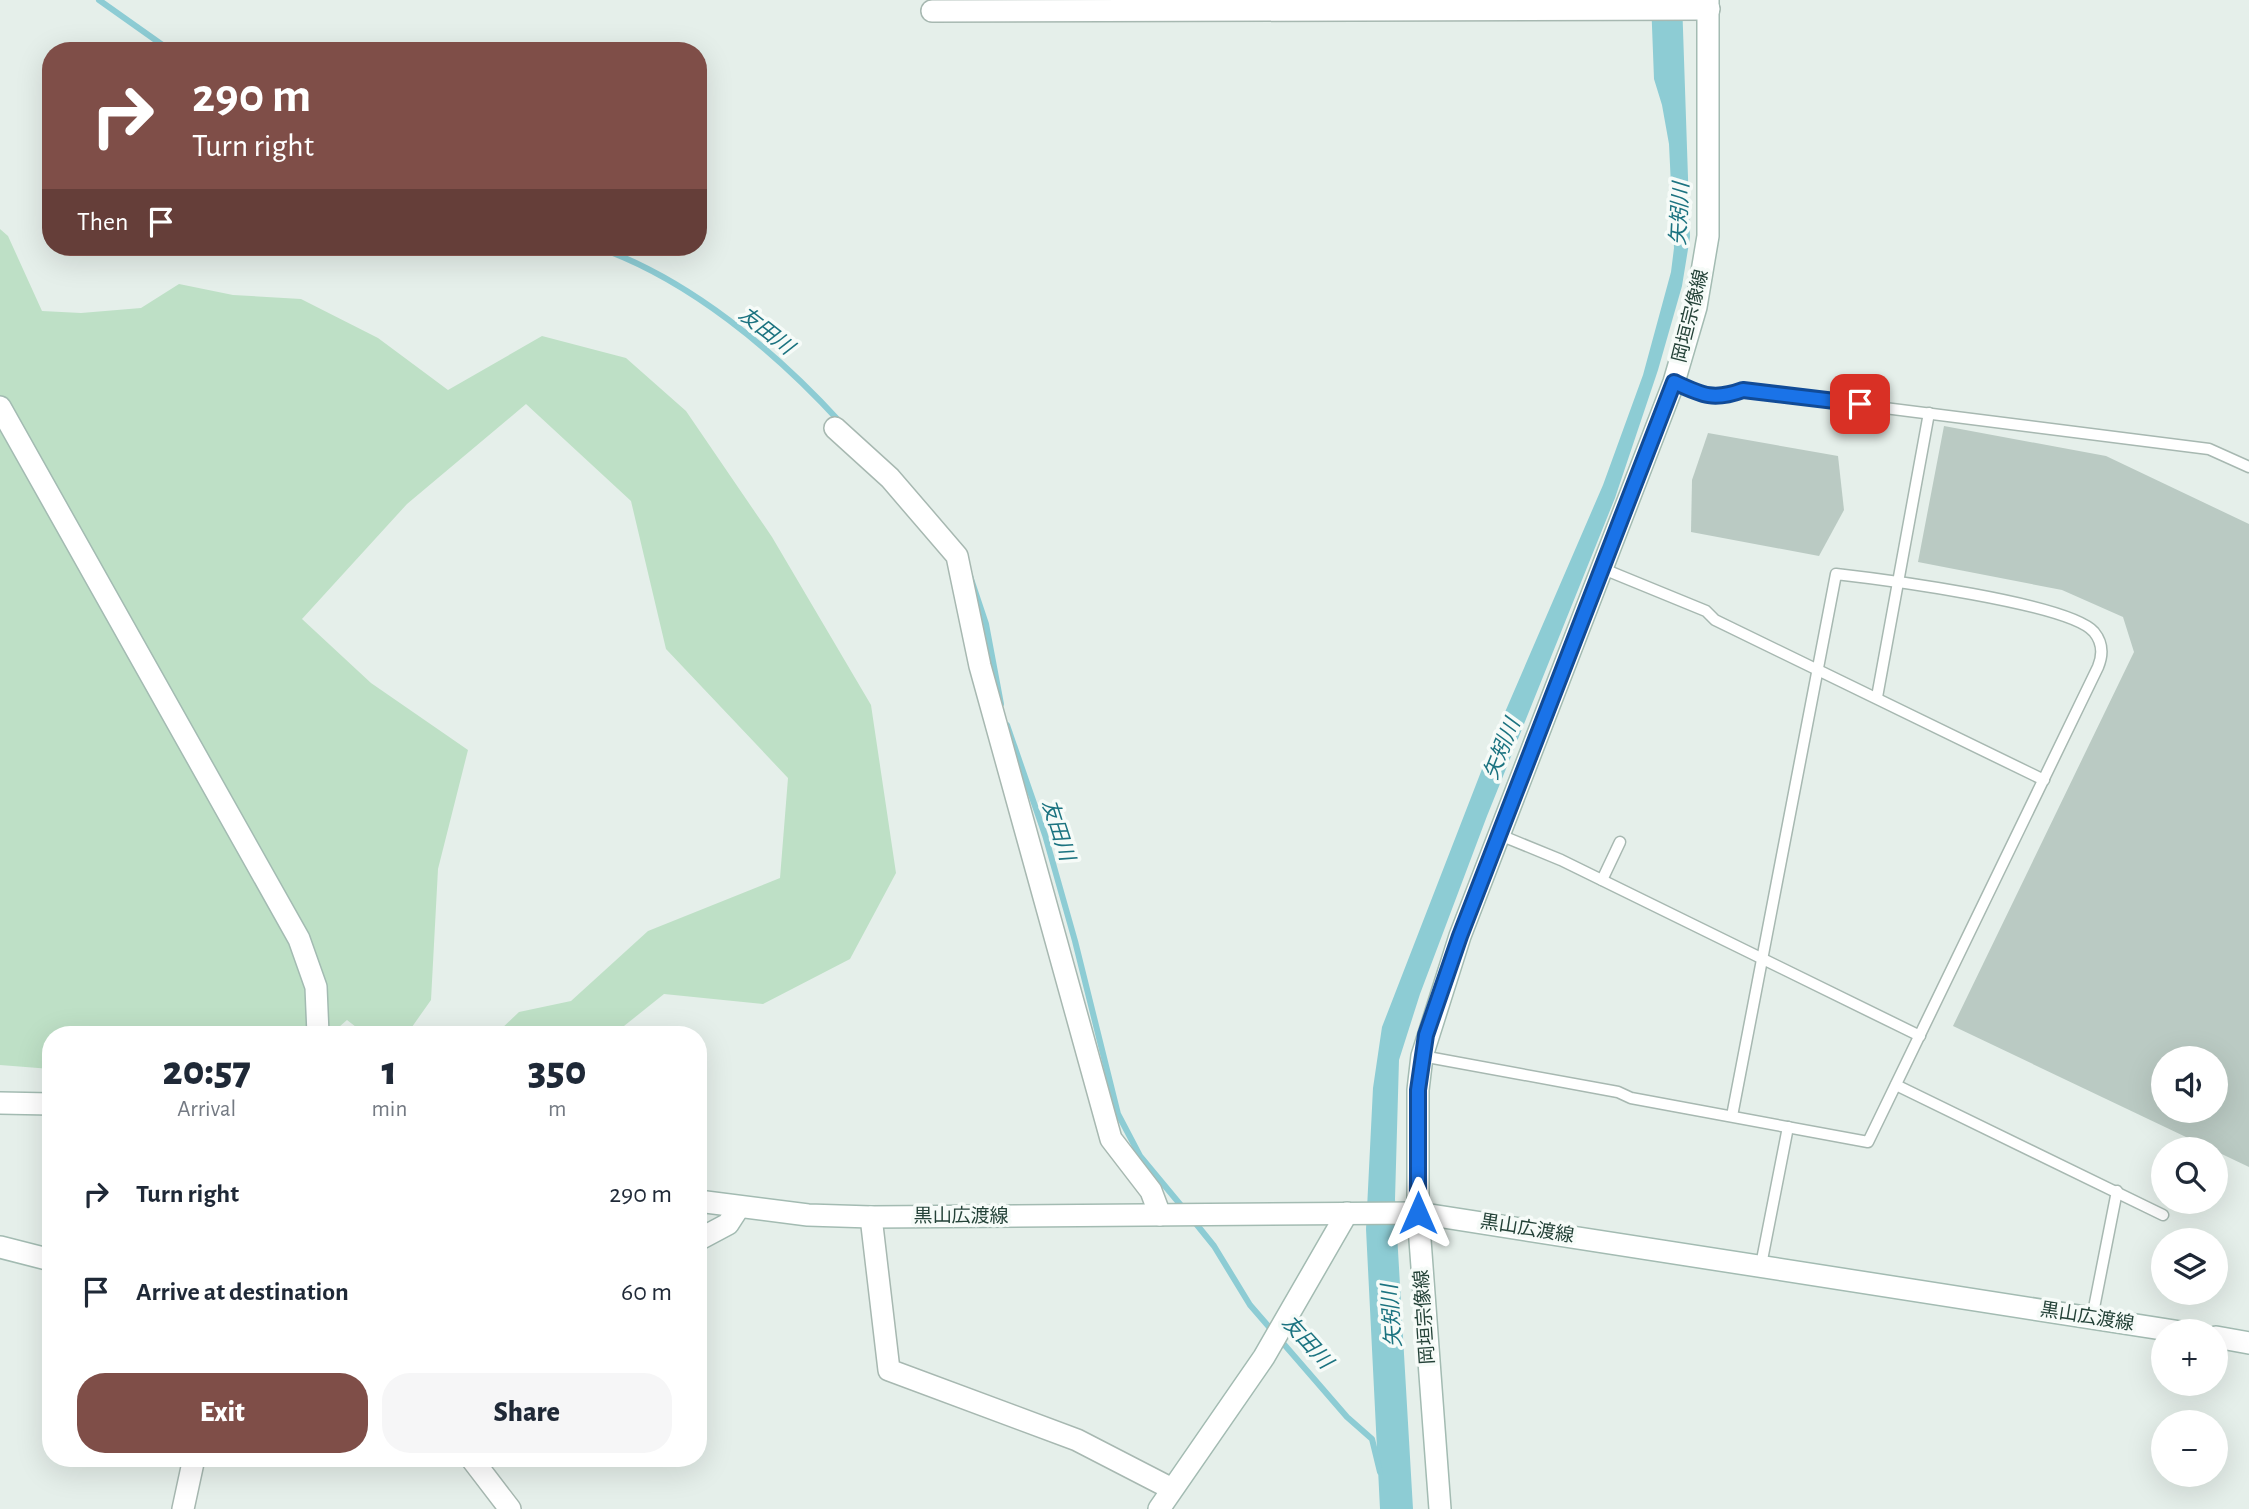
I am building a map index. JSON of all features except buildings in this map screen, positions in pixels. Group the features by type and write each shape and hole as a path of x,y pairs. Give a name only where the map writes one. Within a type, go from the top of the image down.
{"street":[{"path":"933,11 1708,4"},
{"name":"岡垣宗像線","path":"1440,1509 1418,1213 1418,1110 1422,1056 1456,949 1674,382 1698,295 1708,236 1708,4"},
{"path":"0,407 299,939 316,987 318,1026"},
{"path":"835,428 890,478 957,556 980,666 1111,1139 1151,1191 1160,1215"},
{"path":"0,1104 42,1104"},
{"name":"黒山広渡線","path":"707,1202 808,1215 871,1217 1418,1213 2151,1327"},
{"path":"707,1235 728,1224 740,1208"},
{"path":"1159,1509 1282,1329 1347,1213"},
{"path":"871,1217 889,1370 1077,1440 1172,1489"},
{"path":"0,1247 42,1258"},
{"path":"2228,1339 2249,1343"},
{"path":"183,1509 192,1467"},
{"path":"478,1467 510,1509"}],"lane":[{"path":"1674,382 1705,397 1728,396 1743,390 2209,449 2249,467"},
{"path":"1877,698 1929,412"},
{"path":"1601,568 1706,611 1715,620 2044,780"},
{"path":"1422,1056 1788,1127 1868,1142 2102,658 2101,645 2092,629 2061,615 2024,605 1897,581 1836,574 1732,1116"},
{"path":"1500,835 1602,880 1920,1036"},
{"path":"1602,880 1620,842"},
{"path":"1896,1085 2163,1215"},
{"path":"1761,1265 1788,1127"},
{"path":"2092,1318 2117,1191"}],"green space":[{"path":"0,229 8,236 42,311 81,313 141,308 179,284 233,295 301,299 378,338 448,390 542,336 626,358 686,411 772,537 871,705 896,873 850,959 763,1004 664,994 624,1026 504,1026 519,1012 571,1001 648,931 780,878 788,778 666,649 631,501 526,404 407,504 302,619 371,683 468,750 438,869 431,1000 413,1026 355,1026 347,1020 340,1026 42,1026 42,1068 0,1065"}],"water":[{"name":"矢矧川","path":"1651,0 1682,0 1690,237 1682,286 1658,370 1615,498 1487,816 1420,994 1399,1060 1395,1199 1413,1509 1380,1509 1366,1229 1373,1088 1382,1027 1496,733 1603,485 1643,375 1671,272 1674,248 1669,144 1654,79"}],"waterway":[{"name":"友田川","path":"99,0 158,42"},
{"name":"友田川","path":"619,256 665,278 729,320 788,369 840,422"},
{"name":"友田川","path":"970,576 986,624 1001,704"},
{"name":"友田川","path":"1007,725 1045,835 1075,941 1118,1114 1140,1156 1184,1209"},
{"name":"友田川","path":"1193,1220 1214,1246 1250,1305 1347,1417 1372,1439 1380,1472"}],"route":[{"path":"1418,1213 1418,1090 1426,1035 1460,936 1674,382 1705,397 1728,396 1743,390 1860,404"}]}
